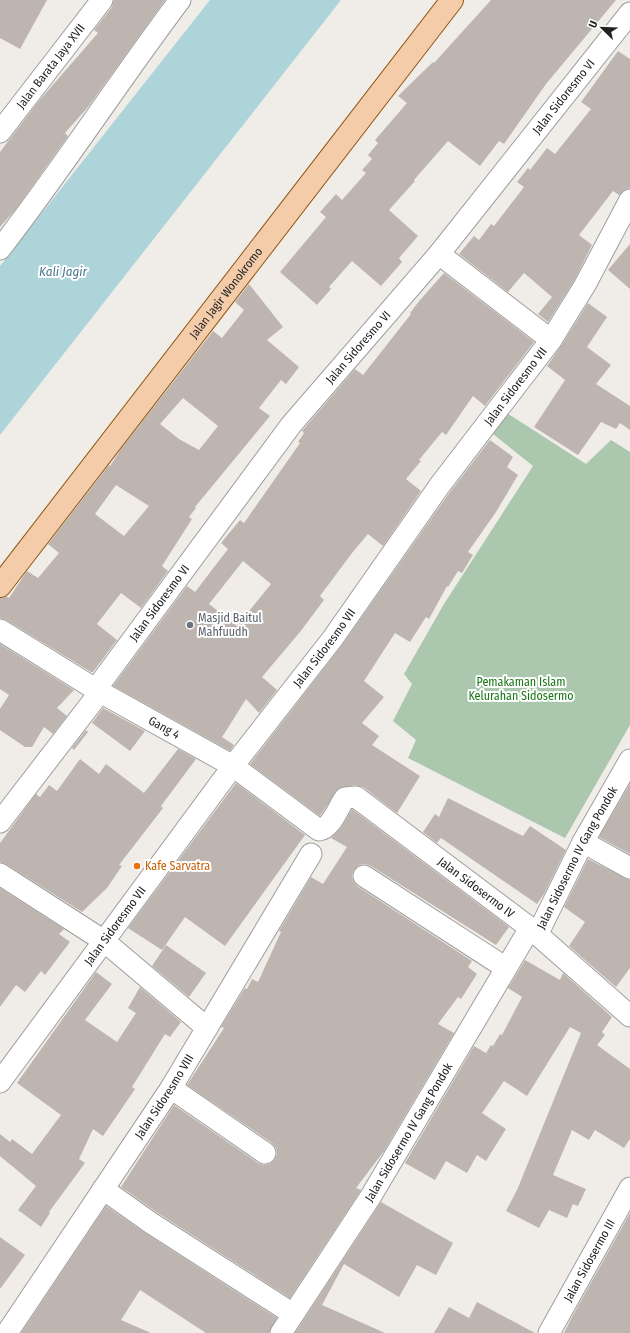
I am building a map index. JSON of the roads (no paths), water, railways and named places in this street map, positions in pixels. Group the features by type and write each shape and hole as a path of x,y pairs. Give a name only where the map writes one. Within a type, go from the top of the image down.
{"main road":[{"name":"Jalan Jagir Wonokromo","path":"0,586 452,0"}],"street":[{"name":"Jalan Barata Jaya XVII","path":"3,123 102,0"},
{"path":"0,249 56,177 143,49 180,0"},
{"name":"Jalan Sidoresmo VI","path":"0,822 98,691 291,425 439,254 630,13"},
{"name":"Jalan Sidoresmo VII","path":"0,1082 233,766 333,638 440,485 551,340 586,286 630,200"},
{"path":"439,254 551,340"},
{"name":"Gang 4","path":"0,630 98,691 233,766 319,830 324,829"},
{"name":"Jalan Sidosermo IV Gang Pondok","path":"281,1333 371,1196 506,968 534,932 630,760"},
{"name":"Jalan Sidosermo IV","path":"324,829 346,798 356,797 534,932 630,1016"},
{"path":"583,842 630,868"},
{"name":"Jalan Sidoresmo VIII","path":"7,1333 171,1088 311,854"},
{"path":"0,874 104,941 207,1028"},
{"path":"364,876 506,968"},
{"path":"171,1088 265,1153"},
{"name":"Jalan Sidosermo III","path":"549,1333 630,1188"},
{"path":"103,1189 151,1223 293,1314"}],"water":[{"name":"Kali Jagir","path":"210,0 341,0 0,435 0,266"}],"place":[{"name":"Masjid Baitul Mahfuudh","path":"190,625"},
{"name":"Kafe Sarvatra","path":"137,866"}],"park label":[{"name":"Pemakaman Islam Kelurahan Sidosermo","path":"521,689"}]}
